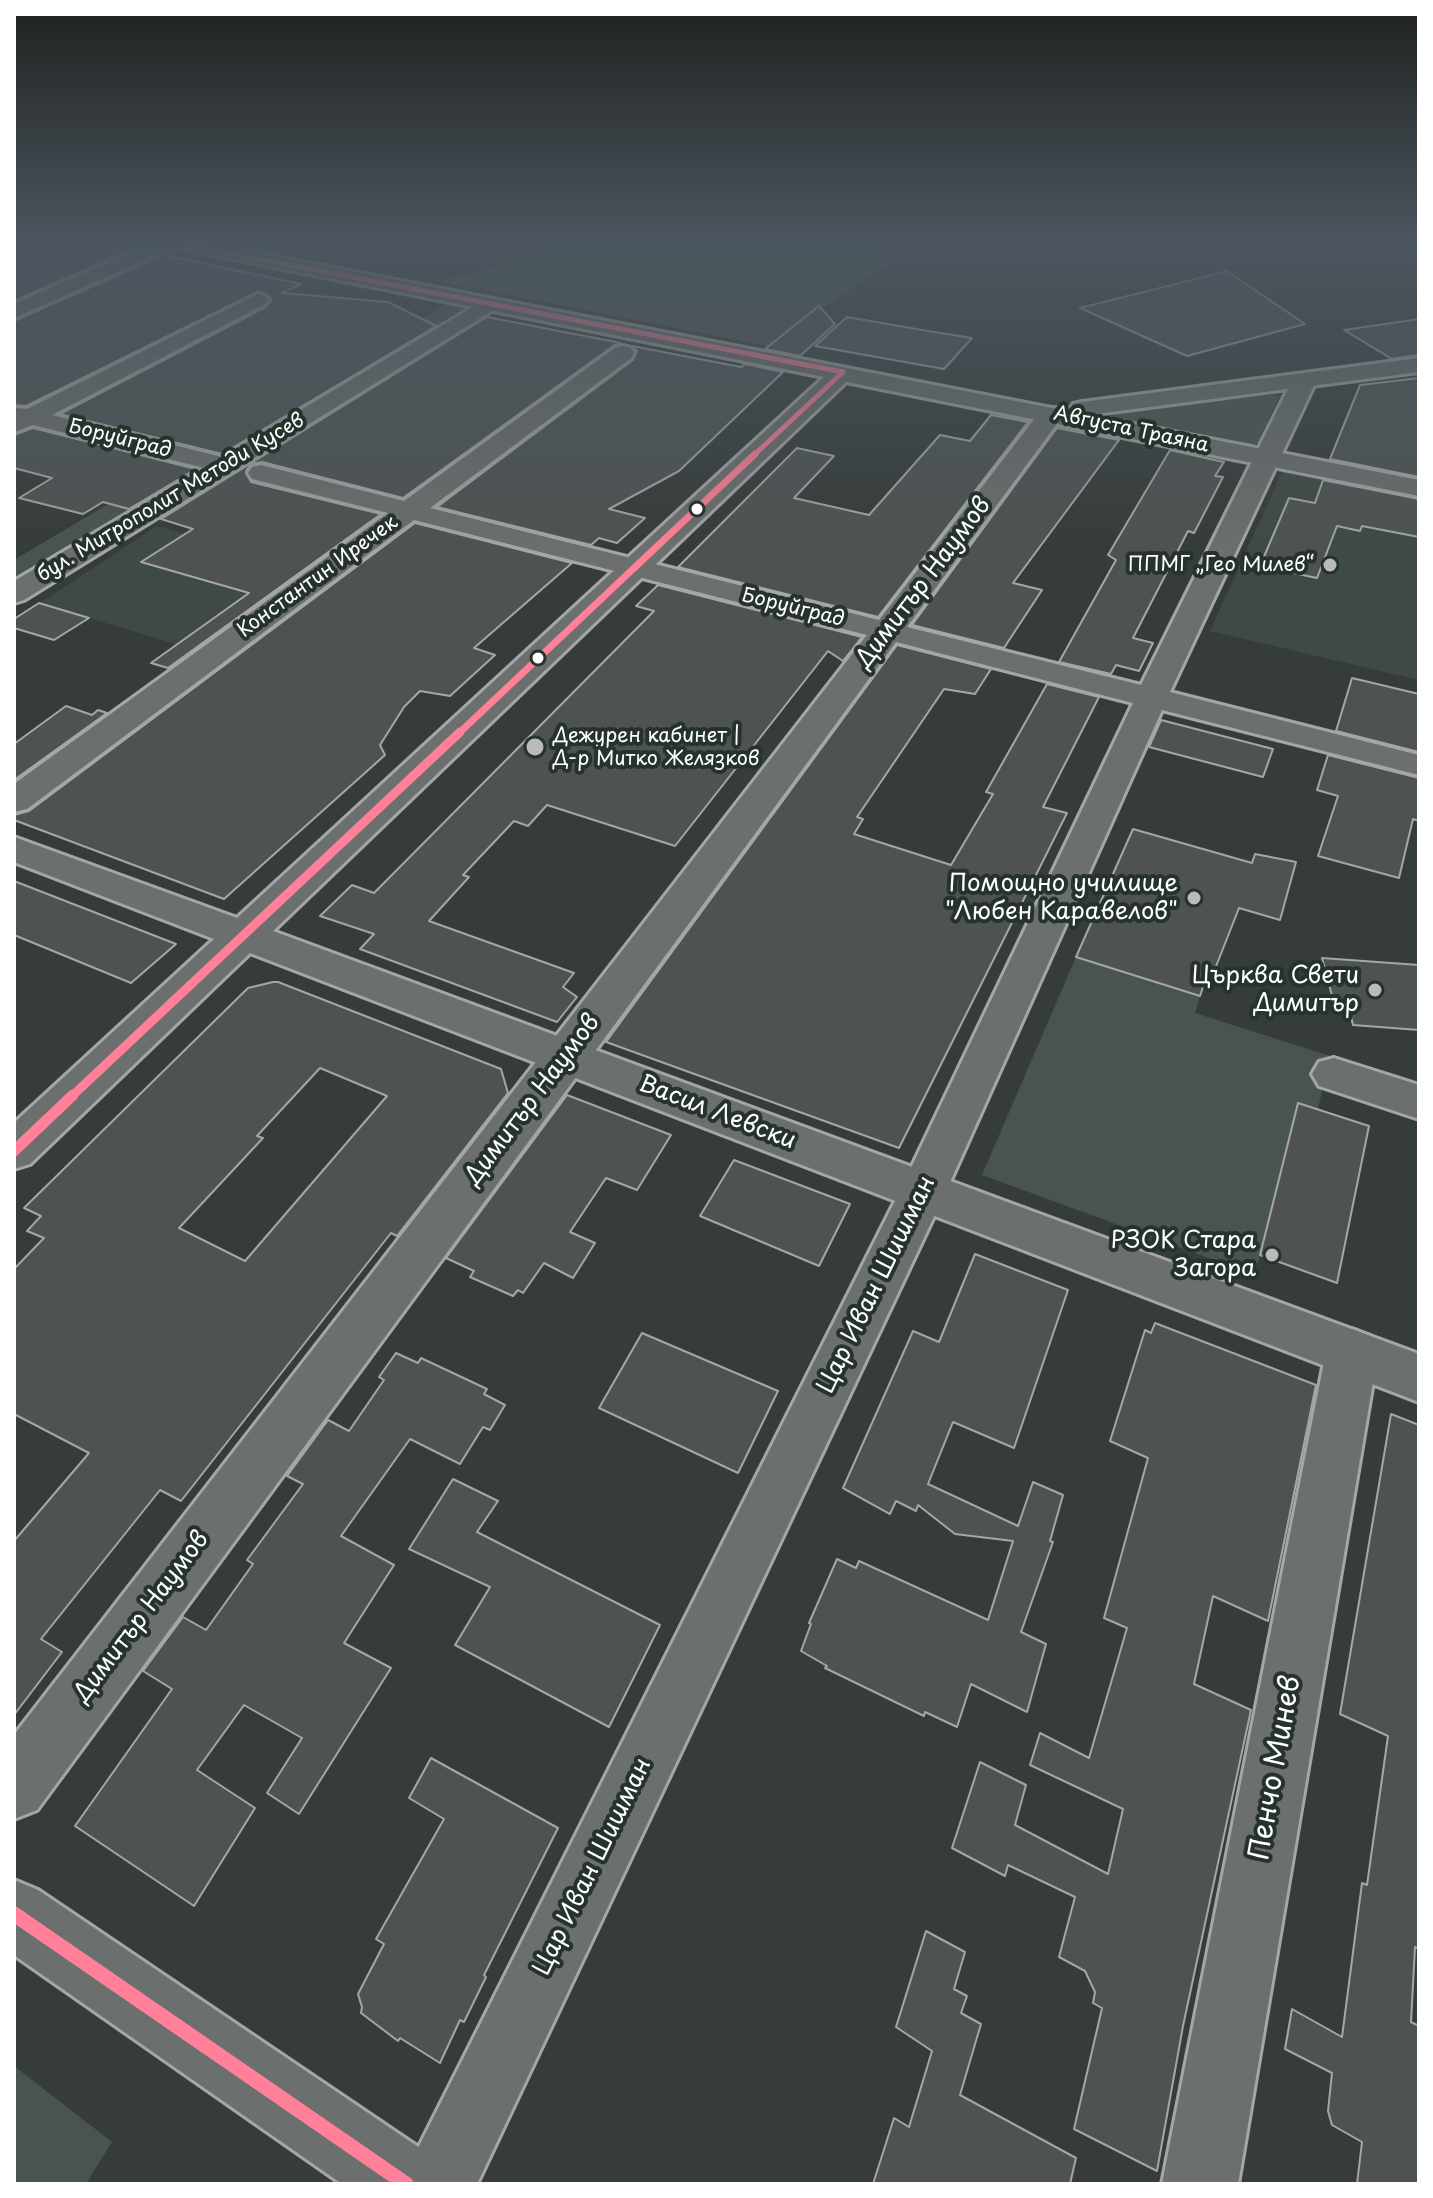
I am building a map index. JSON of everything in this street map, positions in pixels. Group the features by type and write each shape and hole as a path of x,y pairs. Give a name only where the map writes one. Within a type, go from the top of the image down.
{"street":[{"path":"20,418 164,347"},
{"name":"бул. Митрополит Методи Кусев","path":"14,594 421,347"},
{"name":"Августа Траяна","path":"712,347 1419,488"},
{"name":"Константин Иречек","path":"14,801 623,353"},
{"path":"1052,413 1419,365"},
{"path":"14,1151 843,372"},
{"name":"Цар Иван Шишман","path":"438,2184 923,1191 1151,698 1305,379"},
{"name":"Димитър Наумов","path":"14,1787 1052,413"},
{"name":"Боруйград","path":"20,418 225,465"},
{"name":"бул. Митрополит Методи Кусев","path":"162,472 216,440"},
{"name":"Боруйград","path":"261,473 1419,765"},
{"name":"Васил Левски","path":"14,849 1419,1378"},
{"path":"1334,1074 1419,1102"},
{"name":"Пенчо Минев","path":"1200,2184 1352,1352"},
{"path":"14,1914 406,2184"}],"shaded area":[{"path":"374,347 422,347 14,594 14,560"},
{"path":"1279,396 1259,443 1250,446 1121,420 1109,413"},
{"name":"ППМГ „Гео Милев“","path":"1282,472 1419,498 1419,680 1210,631"},
{"path":"157,526 310,568 198,651 40,603"},
{"path":"1076,957 1200,996 1195,1013 1330,1056 1318,1109 1298,1103 1255,1275 982,1175"},
{"path":"14,2066 112,2142 86,2184 14,2184"}],"building":[{"path":"14,347 146,347 26,406 14,405"},
{"path":"190,347 402,347 222,454 60,414"},
{"path":"439,347 612,347 403,498 262,462 251,464 246,471 251,482 381,514 168,668 151,663 249,593 141,562 193,529 161,519"},
{"path":"633,347 783,372 679,471 609,509 645,518 617,543 599,538 591,545 437,507 633,360 637,351"},
{"path":"768,347 810,347 800,356 765,349"},
{"path":"818,347 964,347 944,369"},
{"path":"1166,347 1222,347 1187,356"},
{"path":"1371,347 1419,347 1419,355 1392,359"},
{"path":"1419,378 1419,477 1330,459 1360,385"},
{"path":"991,415 1028,422 878,617 678,567 797,448 834,456 794,498 869,515 940,435 970,441"},
{"path":"33,428 196,469 129,509 103,502 83,514 19,498 52,478 14,468 14,435"},
{"path":"1057,428 1119,440 1013,583 1042,590 1004,648 912,625"},
{"path":"1170,450 1224,462 1215,476 1223,477 1194,533 1188,531 1133,638 1153,643 1139,671 1116,665 1111,674 1059,662 1116,560 1108,555"},
{"path":"1323,480 1419,499 1419,537 1362,526 1360,531 1337,526 1317,578 1260,566 1289,498 1315,503"},
{"path":"415,523 572,563 474,648 495,655 450,696 420,691 404,707 380,745 385,755 224,899 14,820 14,815 29,811"},
{"path":"658,585 862,637 843,661 828,651 675,846 547,805 528,826 514,821 463,875 469,877 429,921 574,973 563,987 577,997 557,1022 360,949 374,934 320,916 352,885 374,893 654,611 636,606"},
{"path":"39,603 89,618 54,640 14,628 14,619"},
{"path":"897,645 991,669 975,694 944,689 857,817 863,819 854,834 951,865 993,794 986,792 1047,684 1099,697 1043,807 1067,813 899,1148 606,1042"},
{"path":"1352,678 1419,694 1419,752 1336,731"},
{"path":"66,706 92,715 98,710 107,713 14,780 14,744"},
{"path":"1161,720 1273,749 1263,777 1149,747"},
{"path":"1328,755 1419,778 1419,821 1413,819 1399,878 1318,856 1338,796 1317,790"},
{"name":"Помощно училище \"Любен Каравелов\"","path":"1133,829 1252,863 1255,854 1296,862 1280,920 1239,908 1215,969 1209,968 1200,996 1076,957"},
{"path":"14,881 176,944 131,983 14,935"},
{"name":"Църква Свети Димитър","path":"1322,958 1419,965 1419,1030 1353,1025 1348,1004 1334,1003"},
{"path":"278,982 501,1069 508,1093 397,1236 391,1233 181,1501 160,1490 41,1639 62,1652 14,1715 14,1541 89,1453 14,1414 14,1269 44,1238 27,1231 41,1216 24,1208 248,988","holes":["320,1068 387,1096 245,1261 179,1228 263,1138 257,1136"]},
{"path":"567,1095 671,1135 637,1190 606,1178 570,1232 595,1243 573,1278 544,1263 523,1293 518,1290 513,1296 470,1277 474,1271 446,1258"},
{"path":"1298,1103 1369,1126 1337,1283 1260,1255"},
{"path":"734,1160 850,1204 819,1266 700,1216"},
{"path":"975,1254 1068,1290 1014,1448 953,1422 928,1484 1018,1526 1033,1482 1063,1495 1050,1541 1053,1542 1021,1632 1046,1644 1027,1712 971,1684 957,1727 925,1712 924,1716 825,1668 827,1666 801,1651 809,1623 837,1559 856,1568 859,1561 988,1620 1013,1541 955,1534 918,1505 916,1511 896,1501 890,1514 843,1488 913,1331 939,1342"},
{"path":"1155,1323 1316,1385 1268,1621 1213,1596 1194,1684 1251,1710 1183,2026 1157,2171 1074,2129 1102,2008 1093,2003 1095,1992 1085,1971 1059,1957 1075,1897 1008,1865 1005,1876 952,1848 980,1762 1026,1785 1015,1825 1108,1874 1123,1809 1030,1765 1040,1733 1089,1758 1127,1628 1104,1618 1148,1458 1110,1441 1145,1330 1151,1333"},
{"path":"642,1333 778,1391 738,1473 599,1408"},
{"path":"396,1353 418,1363 421,1358 487,1389 484,1394 505,1405 490,1430 483,1427 460,1464 410,1439 341,1536 394,1565 344,1643 391,1668 299,1814 267,1793 302,1738 244,1705 197,1770 255,1808 194,1906 75,1826 172,1689 143,1671 183,1617 206,1630 253,1564 247,1560 303,1484 287,1476 328,1420 349,1431 384,1380 379,1377"},
{"path":"1391,1414 1419,1425 1419,1949 1415,1947 1411,2022 1419,2026 1419,2184 1357,2184 1362,2142 1332,2125 1328,2111 1332,2073 1285,2049 1292,2009 1342,2037 1362,1883 1367,1885 1388,1736 1340,1714"},
{"path":"453,1479 498,1501 477,1532 660,1625 609,1727 455,1645 490,1587 409,1549"},
{"path":"431,1758 558,1828 484,1975 486,1977 464,2022 460,2020 440,2063 400,2038 398,2041 361,2013 358,1994 384,1944 376,1939 444,1819 409,1798"},
{"path":"926,1931 965,1952 954,1989 967,1996 961,2013 981,2024 960,2095 1076,2158 1070,2184 873,2184 894,2118 909,2127 932,2051 896,2027"}],"transit line":[{"path":"712,347 843,372"},
{"path":"14,1151 843,372"},
{"path":"14,1914 406,2184"}],"place":[{"name":"ППМГ „Гео Милев“","path":"1330,565"},
{"name":"Дежурен кабинет | Д-р Митко Желязков","path":"535,747"},
{"name":"Помощно училище \"Любен Каравелов\"","path":"1194,898"},
{"name":"Църква Свети Димитър","path":"1375,990"},
{"name":"РЗОК Стара Загора","path":"1272,1255"}]}
